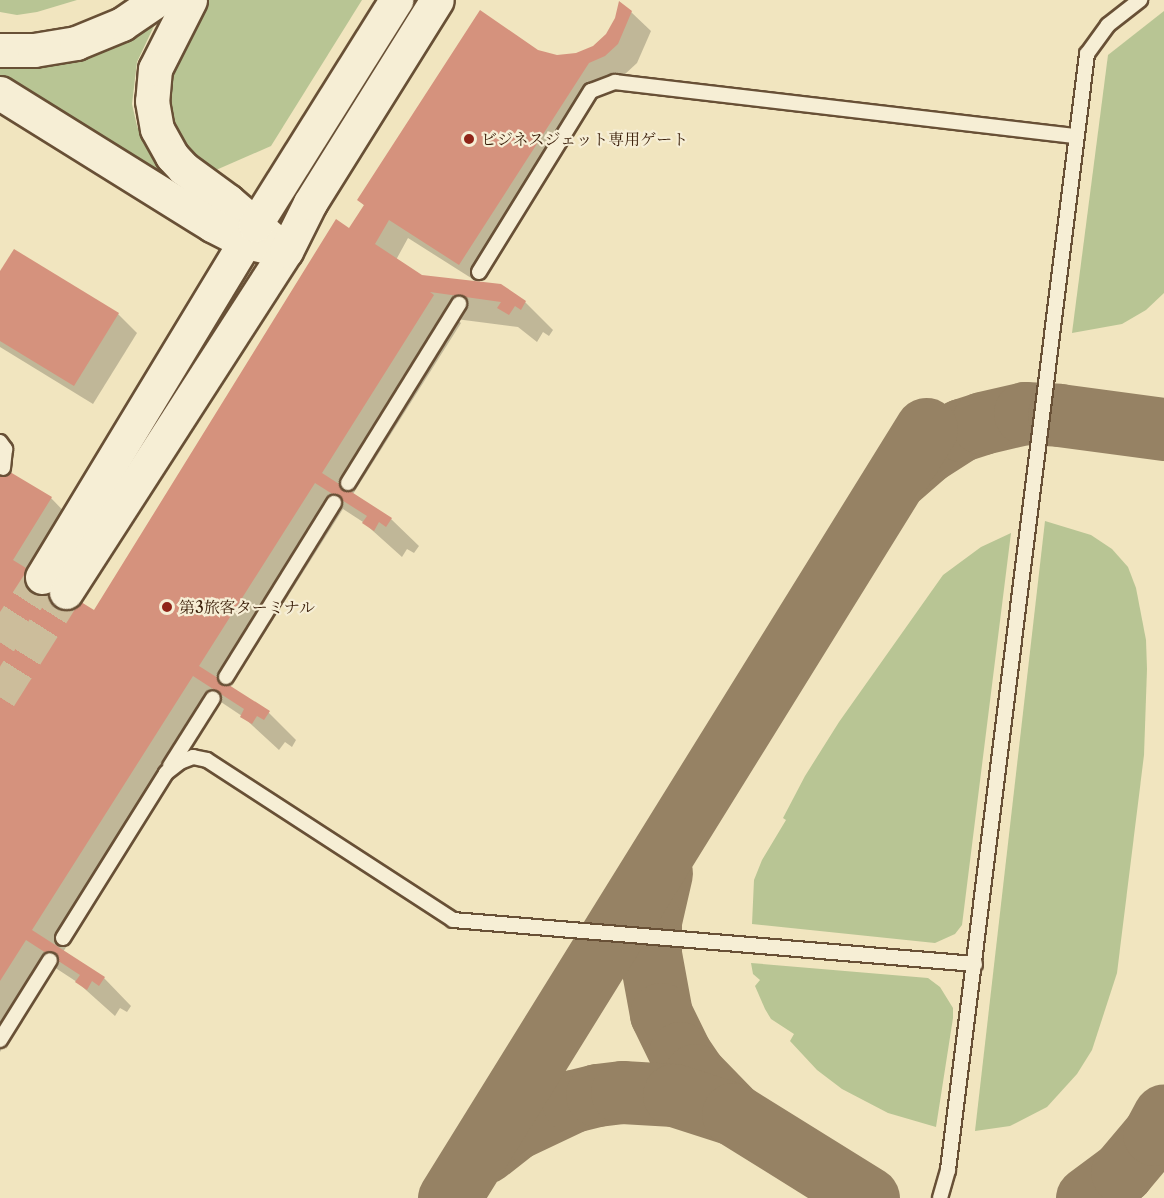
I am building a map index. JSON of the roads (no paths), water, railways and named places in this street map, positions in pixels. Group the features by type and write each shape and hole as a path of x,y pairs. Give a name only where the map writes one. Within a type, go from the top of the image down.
{"street":[{"path":"0,50 34,50 76,43 122,24 156,0"},
{"path":"190,0 155,69 152,101 157,129 172,156 183,168 228,201 250,234"},
{"path":"396,0 250,234 54,585 286,251 310,203 437,0"},
{"path":"0,93 212,225 250,234 286,251"}],"lane":[{"path":"940,1198 948,1170 975,964 1087,54 1108,25 1140,0"},
{"path":"479,272 591,92 615,82 1077,136"},
{"path":"348,483 459,304"},
{"path":"0,442 5,449 3,468"},
{"path":"226,677 334,503"},
{"path":"63,939 213,698"},
{"path":"166,773 180,762 193,757 207,760 453,920 975,964"},
{"path":"0,1040 50,960"}],"tunnel":[{"path":"0,642 42,577"},
{"path":"0,697 66,592"}],"place":[{"name":"ビジネスジェット専用ゲート","path":"469,139"},
{"name":"第3旅客ターミナル","path":"167,607"}]}
